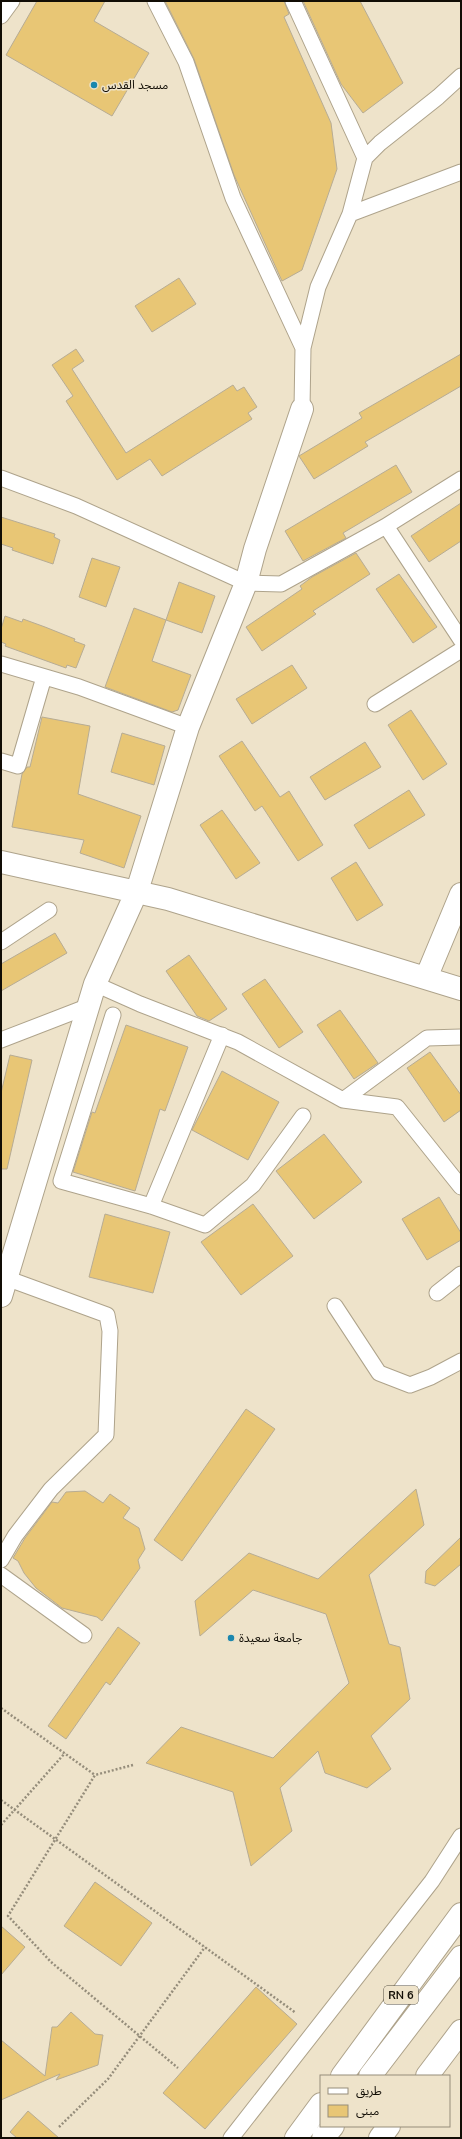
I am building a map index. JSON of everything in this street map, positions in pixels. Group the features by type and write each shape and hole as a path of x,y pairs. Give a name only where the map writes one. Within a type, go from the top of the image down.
{"street":[{"path":"1,16 12,1"},
{"path":"155,1 186,62 233,198 303,348"},
{"path":"293,1 364,158"},
{"path":"1,1560 15,1536 52,1489 106,1435 110,1331 107,1315 4,1287 95,984 137,891 188,727 246,583 255,549 302,409 303,348 318,287 350,214 364,158 461,76"},
{"path":"350,214 461,172"},
{"path":"1,478 76,506 246,583 282,584 386,526 461,479"},
{"path":"386,526 461,640"},
{"path":"375,704 461,650"},
{"path":"1,664 79,687 188,727"},
{"path":"1,761 18,766 44,677"},
{"path":"1,862 137,891 461,989"},
{"path":"426,978 461,894"},
{"path":"1,942 49,910"},
{"path":"95,984 140,1004 238,1042 343,1100 397,1107 461,1187"},
{"path":"1,1040 10,1035 89,1006"},
{"path":"113,1014 61,1181 151,1206 206,1224 253,1185 303,1116"},
{"path":"151,1206 222,1035"},
{"path":"343,1100 427,1038 461,1037"},
{"path":"437,1292 461,1274"},
{"path":"334,1306 379,1373 410,1384 431,1378 461,1361"},
{"path":"1,1575 84,1635"},
{"path":"231,2138 432,1881 461,1836"},
{"name":"RN 6","path":"343,2075 461,1914"},
{"name":"RN 6","path":"359,2075 461,1935"},
{"name":"RN 6","path":"371,2075 461,1957"},
{"name":"RN 6","path":"386,2075 461,1974"},
{"path":"428,2075 461,2031"},
{"path":"296,2138 320,2105"},
{"path":"312,2138 320,2127"},
{"path":"323,2138 331,2127"},
{"path":"338,2138 347,2127"},
{"path":"380,2138 388,2127"}],"path":[{"path":"1,1708 95,1775"},
{"path":"1,1825 65,1753"},
{"path":"133,1765 95,1775 8,1916 51,1962 178,2068"},
{"path":"1,1800 296,2013"},
{"path":"59,2127 108,2079 205,1947"}],"building":[{"name":"مسجد القدس","path":"37,1 105,1 94,21 149,53 112,116 6,55"},
{"path":"165,1 284,1 289,14 284,17 331,123 337,169 302,270 282,281 234,175 194,59"},
{"path":"303,1 360,1 403,83 363,113 341,84"},
{"path":"179,278 196,304 152,332 135,306"},
{"path":"76,349 84,361 72,369 126,453 233,385 237,391 244,387 257,407 248,413 252,419 162,476 150,459 117,480 66,401 73,396 52,365"},
{"path":"461,354 461,386 365,442 368,446 314,479 299,456 362,418 359,413"},
{"path":"396,465 412,492 343,533 346,538 303,561 285,531"},
{"path":"461,503 461,541 429,562 411,536"},
{"path":"1,517 55,534 54,537 60,540 53,564 12,550 13,548 1,544"},
{"path":"356,553 370,574 313,611 316,614 262,651 246,627 302,589 300,586 312,577"},
{"path":"92,558 120,567 106,607 79,597"},
{"path":"399,574 437,627 413,643 376,589"},
{"path":"179,582 215,596 202,633 166,620"},
{"path":"134,608 166,620 152,661 191,675 178,710 172,712 105,687"},
{"path":"5,616 22,622 23,619 75,639 74,641 85,645 76,668 67,665 66,668 5,646 6,644 1,642 1,629"},
{"path":"292,665 307,688 252,724 236,699"},
{"path":"411,710 447,764 423,780 388,725"},
{"path":"42,717 90,726 78,794 141,816 124,868 80,853 84,840 12,827 22,774 27,767 30,767"},
{"path":"122,733 165,746 154,785 111,772"},
{"path":"242,741 280,797 289,791 323,845 298,861 262,806 255,811 219,756"},
{"path":"365,742 381,767 325,800 310,777"},
{"path":"409,790 425,815 369,849 354,825"},
{"path":"222,810 260,863 236,879 200,825"},
{"path":"356,862 383,905 357,921 331,878"},
{"path":"55,933 67,953 1,991 1,964"},
{"path":"189,955 227,1009 209,1021 197,1016 166,971"},
{"path":"265,979 303,1032 279,1048 242,994"},
{"path":"340,1010 378,1063 354,1079 317,1025"},
{"path":"126,1025 188,1047 165,1111 160,1109 135,1191 73,1172 92,1112 95,1113"},
{"path":"430,1052 461,1095 461,1110 444,1122 407,1068"},
{"path":"10,1055 32,1060 7,1169 1,1169 1,1093"},
{"path":"222,1071 279,1102 248,1160 192,1130"},
{"path":"324,1134 362,1182 314,1219 276,1171"},
{"path":"439,1197 461,1233 461,1240 427,1260 402,1219"},
{"path":"253,1204 293,1256 241,1295 201,1242"},
{"path":"105,1214 170,1232 153,1293 89,1277"},
{"path":"246,1409 275,1429 182,1561 154,1540"},
{"path":"416,1489 424,1525 369,1575 389,1644 400,1647 410,1699 371,1736 391,1769 367,1788 325,1773 318,1751 280,1788 292,1831 251,1866 233,1792 146,1763 181,1727 273,1758 349,1683 326,1614 253,1590 200,1636 195,1601 249,1553 318,1579"},
{"path":"85,1491 103,1503 110,1494 130,1508 123,1518 139,1528 145,1549 138,1560 140,1568 102,1621 97,1617 62,1608 36,1588 24,1573 18,1561 13,1558 25,1538 52,1502 58,1503 66,1492"},
{"path":"461,1537 461,1564 435,1586 425,1583 426,1571"},
{"path":"118,1627 140,1643 110,1685 106,1682 66,1739 48,1726"},
{"path":"95,1882 152,1923 121,1966 64,1926"},
{"path":"1,1926 25,1947 1,1975"},
{"path":"256,1987 297,2024 205,2129 163,2093"},
{"path":"71,2012 95,2034 103,2035 98,2065 56,2080 60,2074 1,2100 1,2040 45,2076 52,2027 57,2027"},
{"path":"28,2111 59,2138 17,2138 10,2132"}],"place":[{"name":"مسجد القدس","path":"94,85"},
{"name":"جامعة سعيدة","path":"231,1638"}]}
